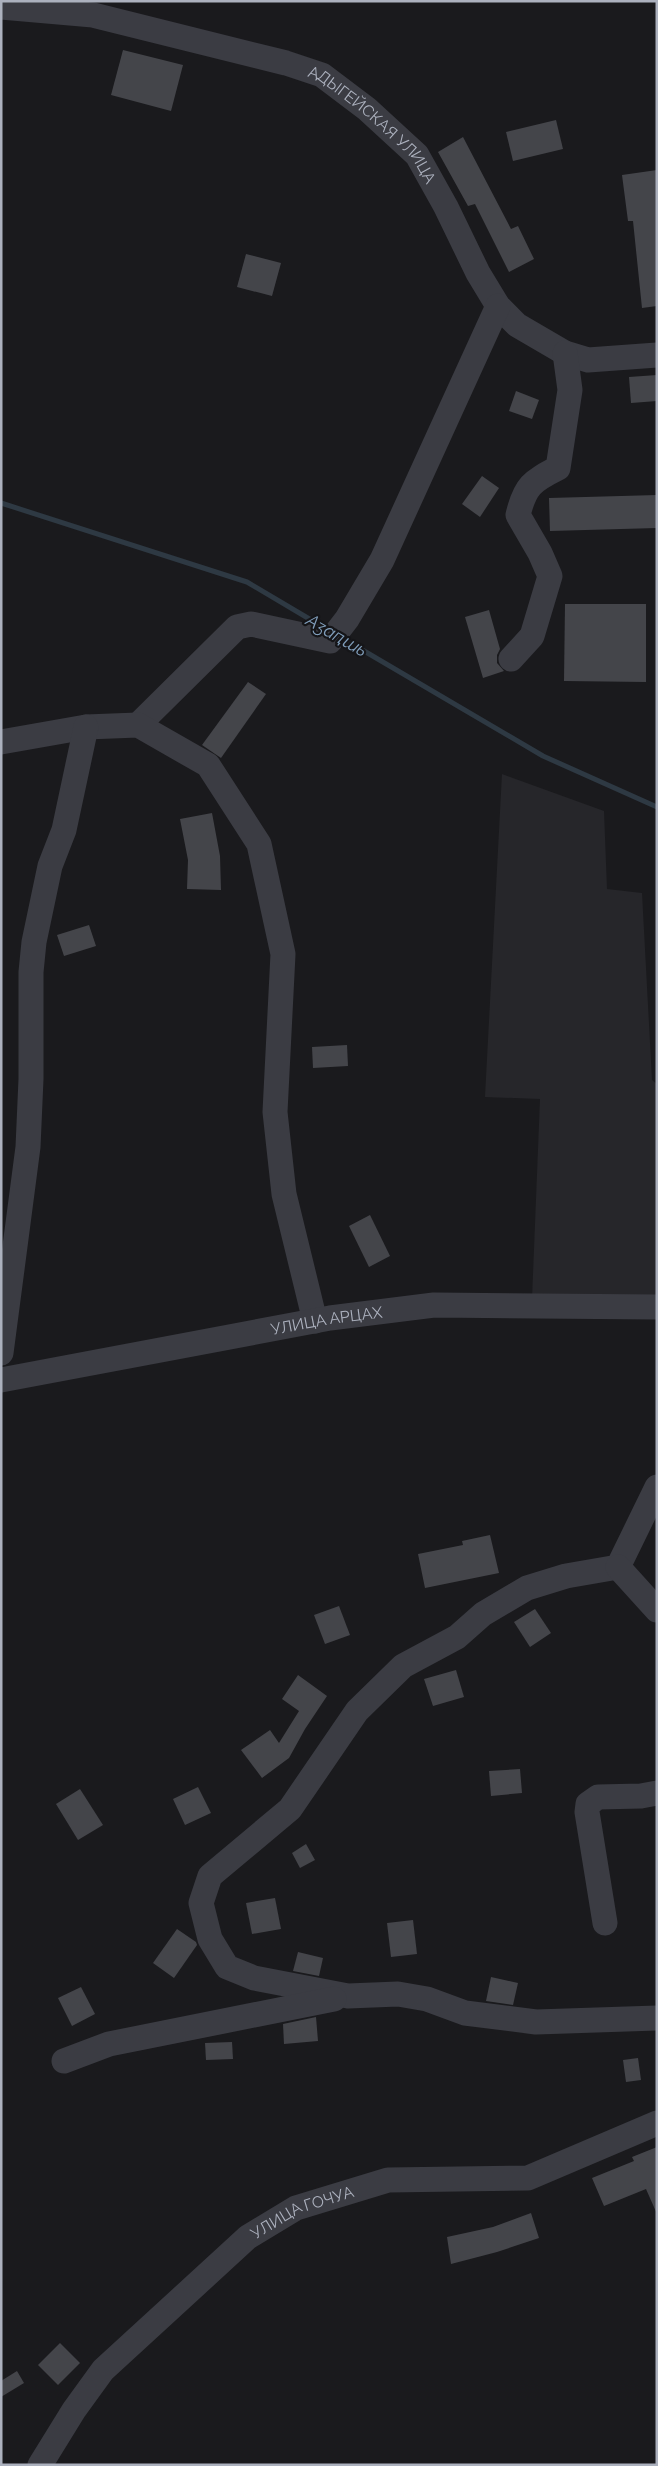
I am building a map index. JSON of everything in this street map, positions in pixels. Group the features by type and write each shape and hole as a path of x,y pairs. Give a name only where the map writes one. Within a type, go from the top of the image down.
{"street":[{"name":"АДЫГЕЙСКАЯ УЛИЦА","path":"1,6 83,14 119,11 322,75 367,109 417,155 498,306 518,325 565,353 588,360 657,355"},
{"path":"138,725 237,627 252,624 330,641 346,619 382,560 498,306"},
{"path":"511,658 532,636 550,576 540,553 518,515 524,493 543,476 558,468 570,390 565,353"},
{"path":"1,742 86,727 138,725 208,765 258,844 283,954 276,1112 284,1194 315,1322"},
{"path":"1,1353 28,1147 31,1078 31,972 34,942 50,866 66,822 86,727"},
{"name":"УЛИЦА АРЦАХ","path":"1,1380 315,1322 434,1305 657,1307"},
{"path":"618,1567 657,1486"},
{"path":"618,1567 657,1610"},
{"path":"348,1996 254,1978 227,1967 210,1939 201,1903 210,1876 290,1809 357,1711 403,1666 457,1637 483,1614 527,1588 566,1576 618,1567"},
{"path":"605,1923 587,1812 588,1804 598,1797 633,1797 657,1793"},
{"path":"64,2061 109,2044 348,1996 398,1994 427,1999 465,2013 536,2022 657,2018"},
{"name":"УЛИЦА ГОЧУА","path":"40,2465 74,2410 103,2370 248,2237 296,2208 388,2180 528,2178 657,2123"}],"shaded area":[{"path":"502,774 604,811 607,889 642,893 652,1080 657,1084 657,1301 532,1299 540,1099 485,1097"}],"building":[{"path":"123,50 183,65 171,111 111,95"},
{"path":"556,120 563,149 513,161 506,132"},
{"path":"463,137 511,229 518,226 534,259 509,272 475,204 468,206 438,152"},
{"path":"657,170 657,306 642,308 633,221 628,221 622,175"},
{"path":"246,254 281,263 272,296 237,287"},
{"path":"657,375 657,401 631,403 629,377"},
{"path":"516,391 539,400 532,419 509,411"},
{"path":"482,476 499,488 480,517 462,504"},
{"path":"657,495 657,528 550,531 549,498"},
{"path":"565,604 646,604 646,682 564,681"},
{"path":"489,610 500,649 497,655 497,663 504,671 483,678 465,617"},
{"path":"248,682 266,694 221,758 202,745"},
{"path":"212,813 220,856 221,890 187,889 188,860 180,819"},
{"path":"89,925 96,946 64,956 57,935"},
{"path":"347,1045 348,1066 313,1068 312,1047"},
{"path":"370,1215 390,1256 369,1267 349,1226"},
{"path":"490,1535 499,1573 425,1588 418,1554 463,1545 462,1541"},
{"path":"339,1606 350,1635 325,1644 314,1615"},
{"path":"535,1609 551,1633 530,1647 514,1622"},
{"path":"456,1670 464,1697 433,1706 424,1679"},
{"path":"298,1675 327,1696 305,1729 289,1758 262,1778 241,1750 270,1730 279,1743 299,1711 282,1699"},
{"path":"520,1769 522,1793 491,1796 489,1771"},
{"path":"198,1787 211,1813 185,1825 173,1799"},
{"path":"80,1789 103,1825 78,1840 56,1804"},
{"path":"306,1844 315,1860 300,1868 292,1853"},
{"path":"275,1898 281,1929 252,1934 246,1903"},
{"path":"413,1920 417,1954 391,1957 387,1923"},
{"path":"177,1929 196,1942 197,1945 174,1978 153,1963"},
{"path":"298,1952 323,1958 319,1976 293,1971"},
{"path":"491,1977 518,1983 513,2005 486,2001"},
{"path":"81,1987 95,2014 72,2026 58,1998"},
{"path":"316,2017 318,2041 284,2044 283,2024"},
{"path":"232,2042 233,2059 206,2060 205,2043"},
{"path":"638,2058 641,2080 626,2082 623,2060"},
{"path":"657,2147 657,2214 646,2189 604,2206 592,2178 634,2161 632,2157"},
{"path":"531,2213 539,2238 497,2252 451,2264 447,2237 493,2227"},
{"path":"60,2343 80,2363 58,2385 38,2365"},
{"path":"17,2371 24,2383 1,2397 1,2381"}],"waterway":[{"name":"Аӡаԥшь","path":"1,503 247,582 328,630"},
{"name":"Аӡаԥшь","path":"342,638 543,756 657,807"}]}
